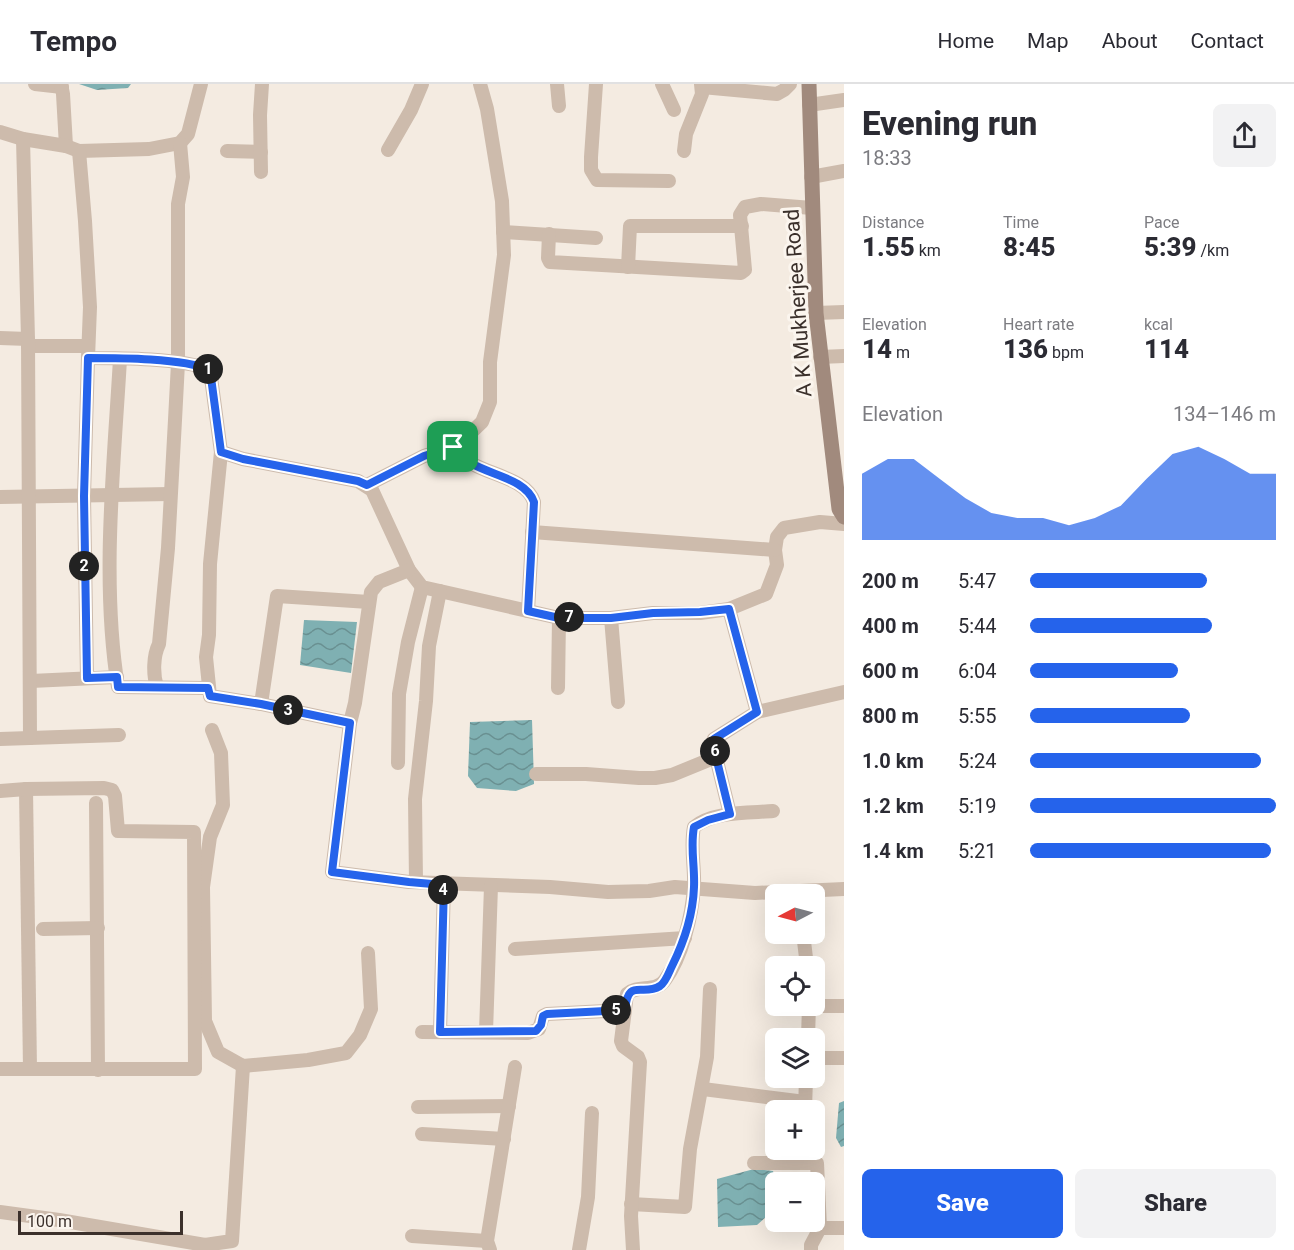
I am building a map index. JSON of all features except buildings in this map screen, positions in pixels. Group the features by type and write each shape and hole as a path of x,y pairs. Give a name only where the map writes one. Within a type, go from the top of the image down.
{"street":[{"path":"35,84 61,86 85,220 89,296 84,496 87,678"},
{"path":"0,132 72,149 149,149 180,143 188,134 201,84"},
{"path":"261,172 262,84"},
{"path":"388,150 411,110 422,84"},
{"path":"367,485 424,456 457,446 482,422 490,402 490,362 504,255 502,201 488,109 480,84"},
{"path":"557,84 559,106"},
{"path":"596,84 591,170 597,180 669,181"},
{"path":"662,84 674,110"},
{"path":"684,151 686,134 702,94 701,85 767,88 777,93 790,85 809,85"},
{"name":"A K Mukherjee Road","path":"809,85 816,313 839,509 844,517"},
{"path":"809,105 844,100"},
{"path":"23,139 28,342 30,738"},
{"path":"157,687 155,660 159,644 168,548 178,363 178,204 183,177 180,143"},
{"path":"227,152 261,152"},
{"path":"811,177 844,171"},
{"path":"549,234 548,258 550,262 741,273 745,270 742,226 742,210 745,207 753,205 812,208"},
{"path":"628,267 630,226 742,226"},
{"path":"503,232 596,238"},
{"path":"816,313 844,312"},
{"path":"0,338 120,358 201,366 210,370 221,452 210,564 209,635 206,657 210,696 261,704 350,723"},
{"path":"820,357 844,356"},
{"path":"120,358 112,495 110,607 118,687 208,688"},
{"path":"453,447 471,463 520,486 532,495 534,502 528,611"},
{"path":"221,452 243,459 358,481 367,485 372,490 409,570 422,586 559,618 611,618 729,609 766,594 777,565 774,550 777,537 784,528 820,522 844,524"},
{"path":"0,497 170,494"},
{"path":"532,532 774,550"},
{"path":"409,570 379,582 371,592 350,723 332,872 444,885 608,892 694,888 765,893"},
{"path":"398,763 399,694 408,642 422,586"},
{"path":"416,882 415,798 423,741 429,646 440,591"},
{"path":"261,704 277,596 369,602"},
{"path":"729,609 757,712"},
{"path":"558,688 559,618"},
{"path":"611,618 618,702"},
{"path":"408,642 429,646"},
{"path":"31,681 117,677"},
{"path":"730,814 714,739 757,712 844,692"},
{"path":"212,730 221,753 223,805 210,837 203,887 205,1021 218,1052 243,1066 308,1060 346,1053 360,1035 371,1009 368,953"},
{"path":"0,739 119,735"},
{"path":"536,774 655,778 672,775 716,757"},
{"path":"0,791 104,788 112,790 115,796 118,831 194,832 195,1069 0,1069"},
{"path":"26,789 30,1069"},
{"path":"96,803 98,1070"},
{"path":"633,1250 631,1204 640,1062 638,1057 622,1046 621,1041 627,994 631,991 659,986 665,981 685,938 694,888 692,845 694,827 708,820 730,814 774,811"},
{"path":"440,1032 444,885"},
{"path":"486,1032 490,886"},
{"path":"825,891 844,889"},
{"path":"43,929 98,928"},
{"path":"515,949 685,938"},
{"path":"631,1204 685,1207 690,1149 703,1089 707,1057 710,989"},
{"path":"825,1005 844,1006"},
{"path":"422,1032 536,1031 541,1025 543,1016 547,1014 625,1010"},
{"path":"825,1058 844,1058"},
{"path":"0,1212 205,1245 232,1241 243,1066"},
{"path":"412,1236 461,1244 489,1245 515,1067"},
{"path":"703,1089 769,1100"},
{"path":"418,1107 509,1106"},
{"path":"579,1250 588,1197 592,1113"},
{"path":"422,1134 504,1139"},
{"path":"754,1163 775,1160"},
{"path":"812,1160 818,1163 818,1172"},
{"path":"825,1227 844,1228"},
{"path":"811,1250 818,1232"}],"water":[{"path":"79,84 131,84 128,88 97,90"},
{"path":"304,620 357,622 351,673 300,665"},
{"path":"532,720 534,784 516,791 477,788 468,776 470,722"},
{"path":"844,1101 844,1146 841,1147 836,1138 839,1103"},
{"path":"754,1169 773,1171 765,1172 765,1218 757,1225 718,1227 717,1179"}],"route":[{"path":"88,358 178,363 201,366 210,370 221,452 243,459 358,481 367,485 424,456 453,447 471,463 520,486 532,495 534,502 528,611 559,618 611,618 729,609 757,712 714,739 730,814 699,823 694,827 692,845 694,888 685,938 665,981 659,986 631,991 627,994 625,1010 547,1014 543,1016 539,1029 528,1033 440,1032 444,885 332,872 350,723 261,704 210,696 208,688 118,687 117,677 87,678 84,496 88,358"}]}
